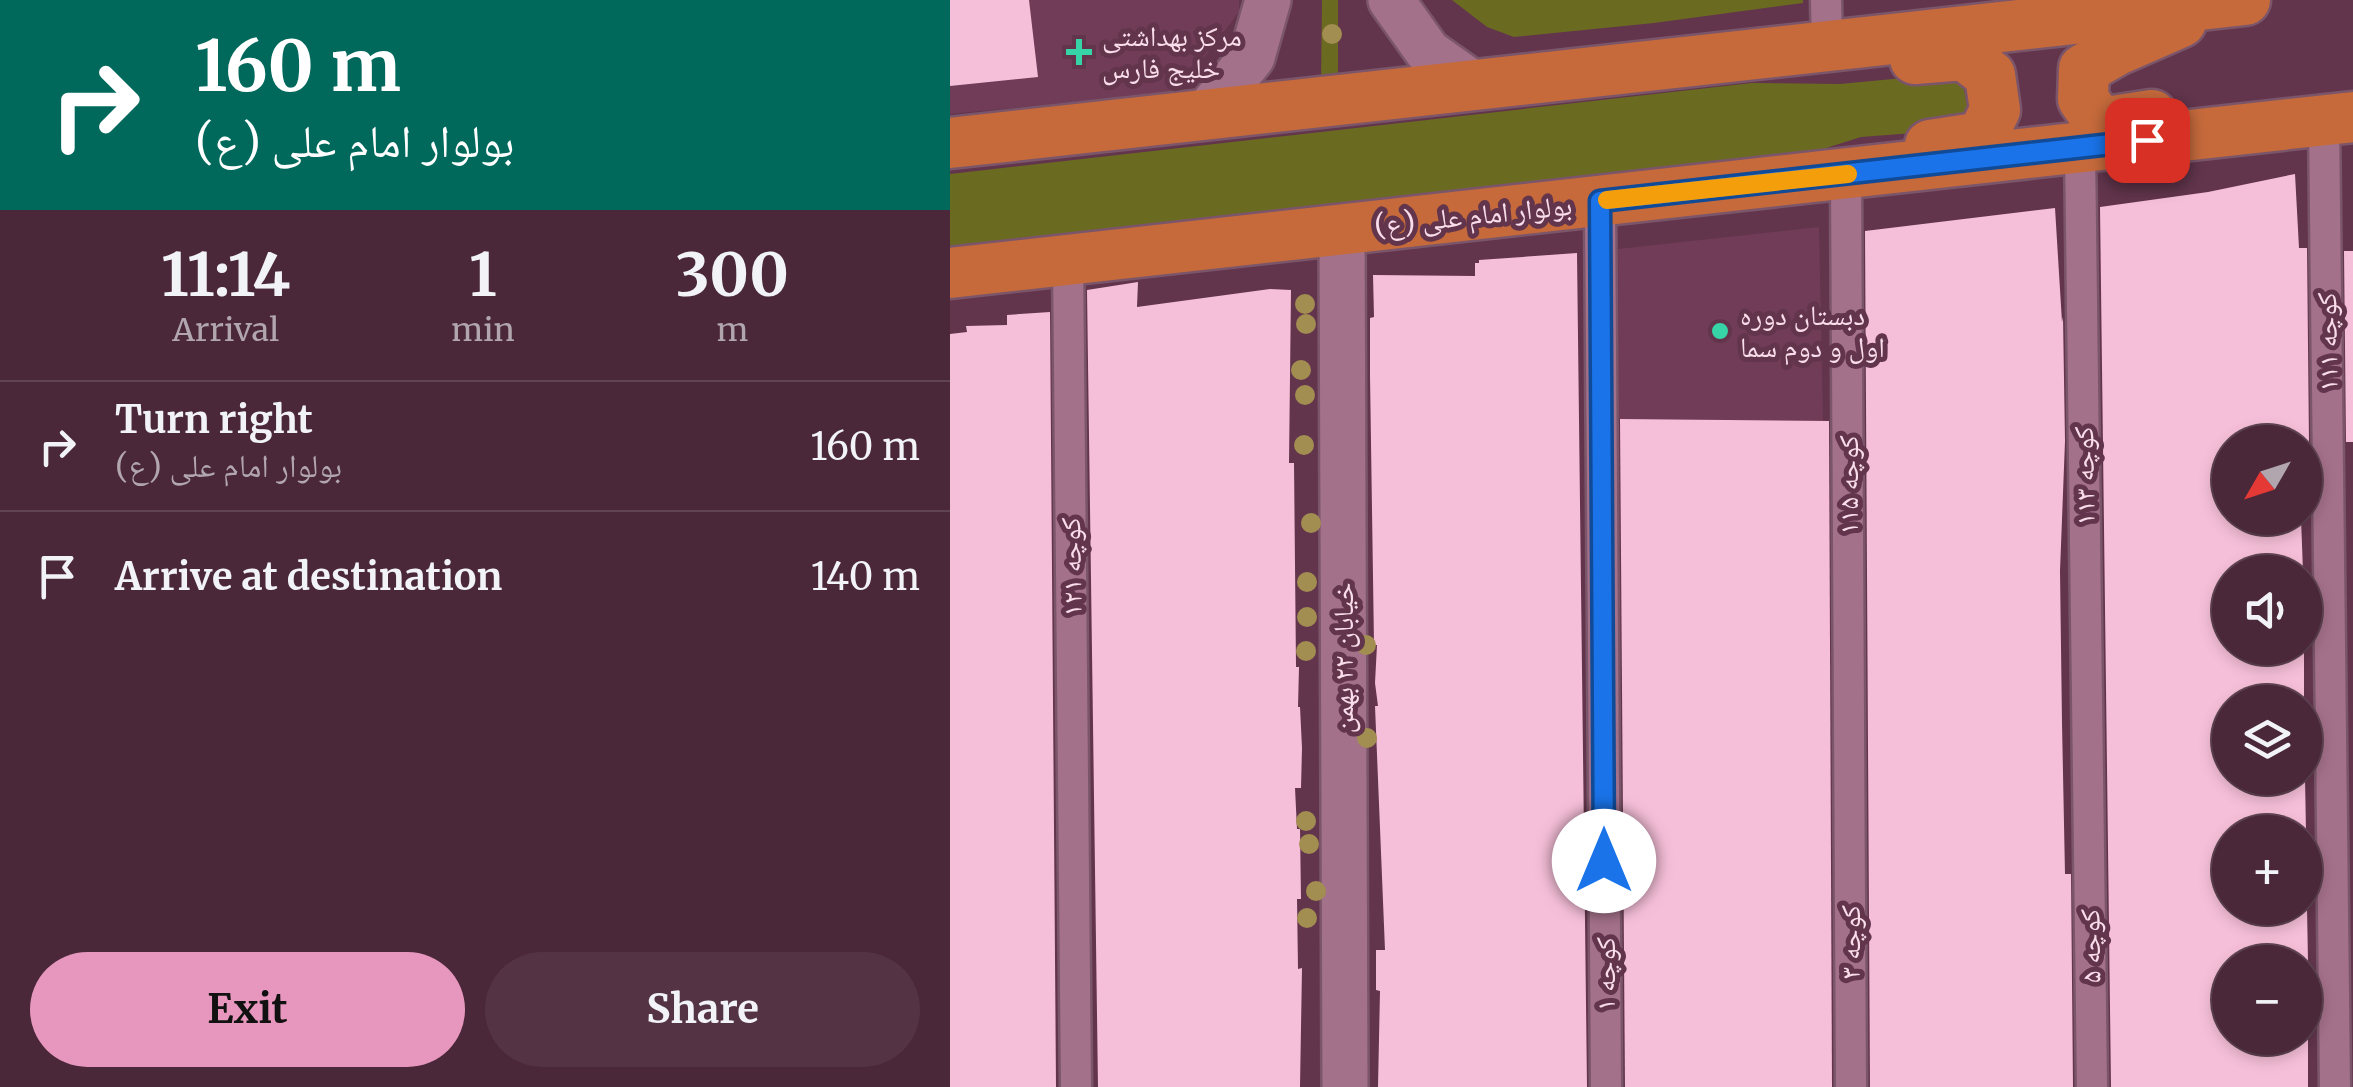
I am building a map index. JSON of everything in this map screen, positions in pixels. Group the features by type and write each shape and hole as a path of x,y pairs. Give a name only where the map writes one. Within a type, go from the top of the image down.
{"main road":[{"path":"950,144 1748,56 1827,23 2230,1"},
{"path":"2214,132 2197,115 2169,112 2100,123 2084,99 2084,69 2230,1"},
{"path":"1748,56 1808,71 1964,56 1990,75 1995,110 1982,137 1837,156 1797,179"},
{"name":"بولوار امام علی (ع)","path":"950,274 2339,118"}],"street":[{"path":"1204,115 1252,57 1268,0"},
{"path":"1391,0 1428,52 1476,86"},
{"name":"کوچه ۱۱۱","path":"2336,1087 2332,803 2339,118"},
{"name":"کوچه ۱۱۳","path":"2080,148 2088,804"},
{"name":"کوچه ۱۱۵","path":"1846,174 1850,796"},
{"name":"کوچه ۱","path":"1600,201 1606,1087"},
{"name":"خیابان ۲۲ بهمن","path":"1342,230 1345,1087"},
{"name":"کوچه ۱۲۱","path":"1068,260 1076,1087"},
{"name":"کوچه ۳","path":"1850,796 1851,1087"},
{"name":"کوچه ۵","path":"2088,804 2092,1087"}],"shaded area":[{"name":"مرکز بهداشتی خلیج فارس","path":"950,0 1239,0 1239,12 1178,92 950,114"},
{"path":"1322,0 1338,0 1338,72 1333,84 1321,82"},
{"path":"1452,0 1803,3 1514,37 1487,27"},
{"path":"1946,74 1964,89 1967,106 1957,124 1927,132 1861,137 1804,155 950,250 950,174 1752,83 1840,84"},
{"name":"دبستان دوره اول و دوم سما","path":"1819,227 1823,421 1619,419 1618,249"}],"building":[{"path":"950,0 1029,0 1038,77 950,86"},
{"path":"2295,174 2299,248 2307,248 2309,425 2212,425 2212,535 2302,535 2302,555 2212,555 2212,665 2304,665 2304,685 2212,685 2212,795 2305,795 2306,815 2212,815 2212,925 2307,925 2308,945 2212,945 2212,1055 2308,1055 2308,1087 2111,1087 2100,207 2208,192"},
{"path":"2055,208 2062,322 2063,317 2065,441 2060,571 2065,874 2071,874 2073,1087 1870,1087 1865,231"},
{"path":"2344,251 2353,251 2353,442 2346,442"},
{"path":"1577,253 1587,1087 1378,1087 1380,991 1376,990 1376,950 1385,950 1375,706 1370,375 1373,275 1475,276 1475,263 1479,260"},
{"path":"1138,282 1137,307 1270,289 1291,290 1289,463 1294,463 1296,667 1302,748 1301,788 1295,788 1300,829 1300,1087 1098,1087 1087,290"},
{"path":"1050,312 1056,1087 950,1087 950,334 967,332 966,326 1007,325 1007,315"},
{"path":"1620,419 1829,421 1832,1087 1625,1087"}],"slow traffic":[{"path":"1607,200 1848,174"}],"place":[{"name":"مرکز بهداشتی خلیج فارس","path":"1079,52"},
{"name":"دبستان دوره اول و دوم سما","path":"1720,331"}],"route":[{"path":"1604,861 1600,201 2147,140"}]}
